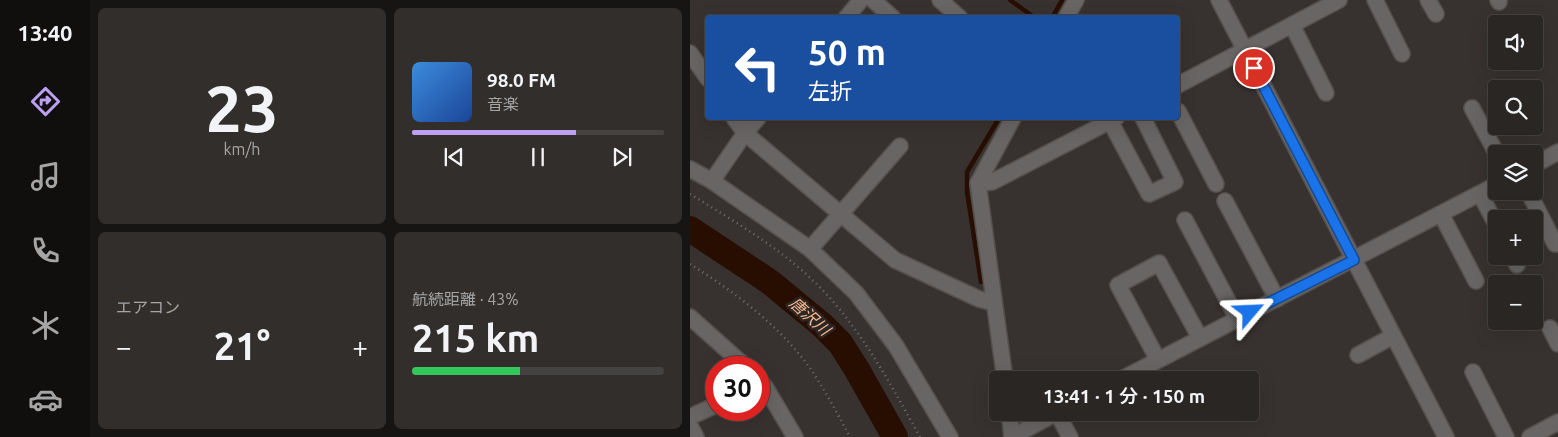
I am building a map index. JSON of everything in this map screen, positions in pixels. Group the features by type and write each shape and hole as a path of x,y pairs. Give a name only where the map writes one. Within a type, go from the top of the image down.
{"street":[{"path":"873,0 890,15"},
{"path":"940,0 957,15"},
{"path":"1068,15 1076,0"},
{"path":"1219,0 1446,437"},
{"path":"1375,0 1402,54"},
{"path":"1428,0 1436,14"},
{"path":"1180,84 1332,2"},
{"path":"1292,25 1326,93"},
{"path":"690,53 705,75"},
{"path":"1472,108 1492,145"},
{"path":"1180,114 1216,184"},
{"path":"735,120 745,133 895,260 979,299 994,303"},
{"path":"712,181 756,120"},
{"path":"1004,371 978,184 1012,120"},
{"path":"978,184 992,182 1111,120"},
{"path":"1113,120 1149,194 1175,182 1144,120"},
{"path":"810,248 900,146"},
{"path":"1543,160 1558,152"},
{"path":"690,169 712,181 810,248 856,293 901,354 950,437"},
{"path":"1137,371 1488,190"},
{"path":"1480,194 1489,210"},
{"path":"1533,200 1555,244"},
{"path":"1225,201 1277,299"},
{"path":"1442,214 1476,281"},
{"path":"1185,220 1237,318"},
{"path":"1158,360 1118,285 1159,263 1200,338"},
{"path":"690,317 734,356"},
{"path":"1550,328 1558,344"},
{"path":"1358,355 1393,336"},
{"path":"1473,372 1506,437"},
{"path":"770,398 795,437"},
{"path":"690,417 705,410"},
{"path":"1010,421 1012,437 1043,421"},
{"path":"1062,421 1070,437"},
{"path":"1530,437 1558,422"},
{"path":"690,426 696,437"}],"path":[{"path":"690,194 777,250 819,286 863,339 920,437"},
{"path":"690,264 728,288 790,344 807,365 850,437"}],"waterway":[{"path":"1010,0 1031,15"},
{"path":"1054,15 1062,0"},
{"path":"981,282 967,192 967,172 998,120"},
{"name":"唐沢川","path":"690,229 770,282 822,325 840,343 895,437"}],"route":[{"path":"1250,312 1354,260 1254,68"}]}
